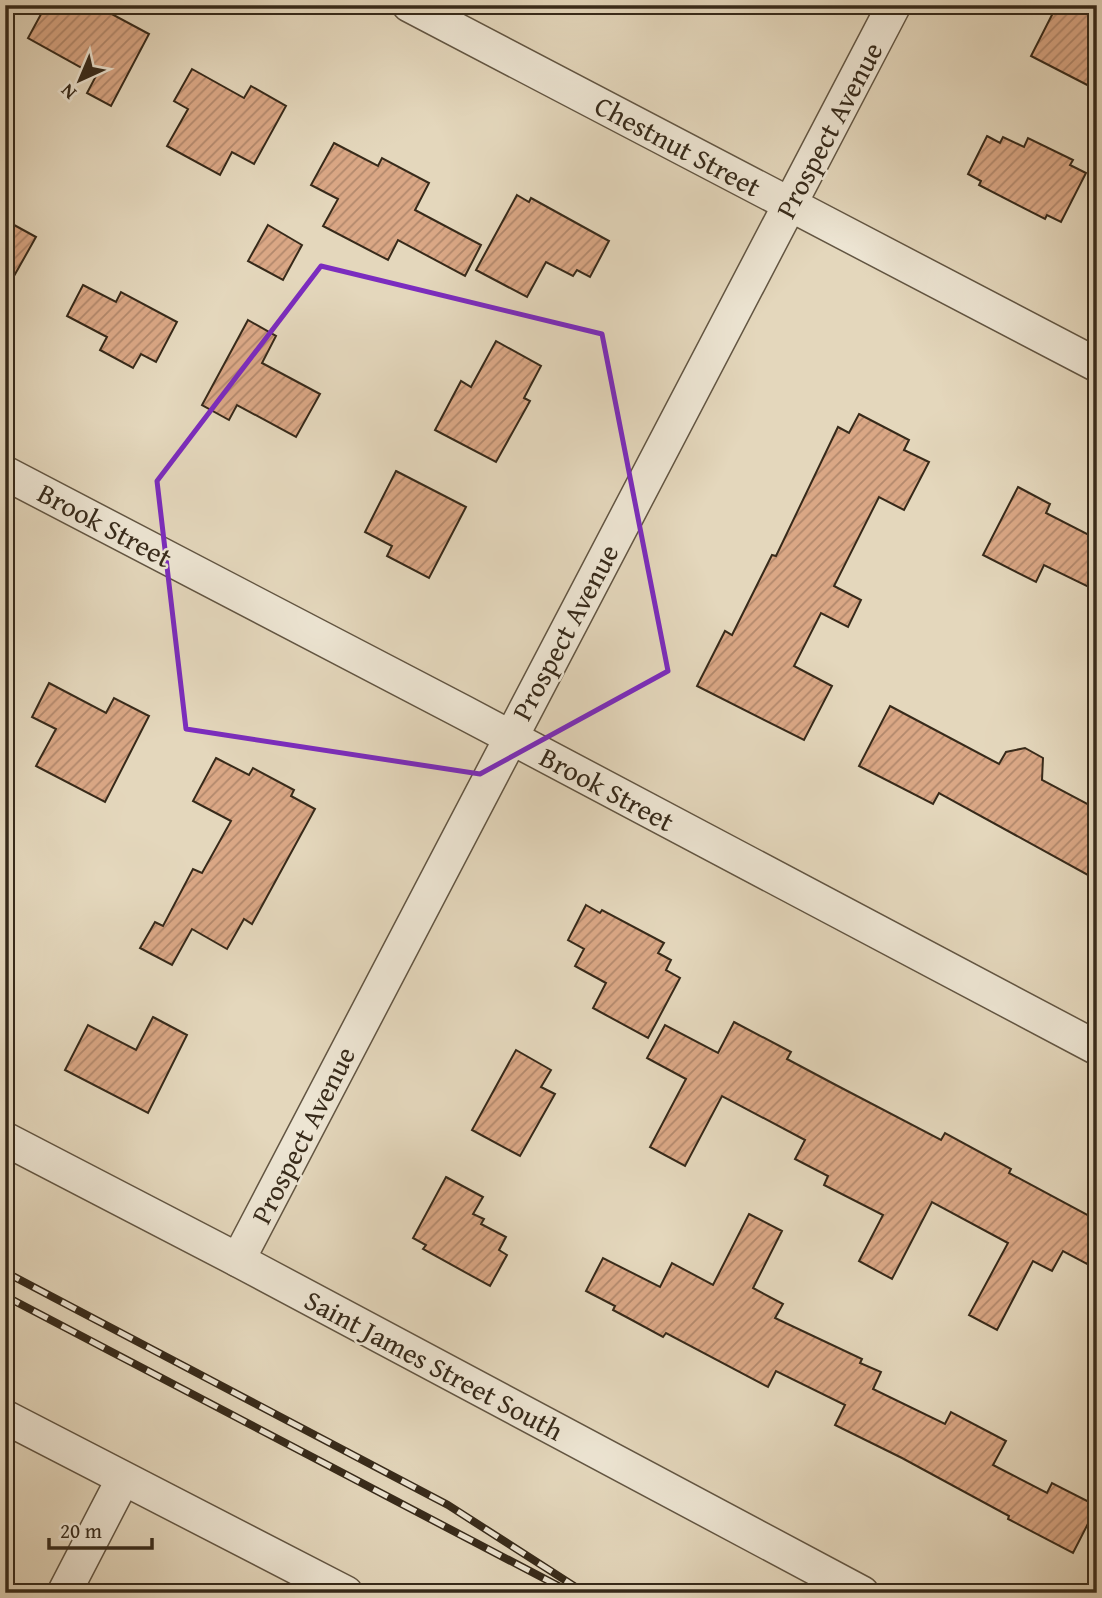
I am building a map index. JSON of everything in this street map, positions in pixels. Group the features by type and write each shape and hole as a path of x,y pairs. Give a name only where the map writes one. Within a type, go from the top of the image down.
{"street":[{"name":"Chestnut Street","path":"409,5 1097,365"},
{"name":"Prospect Avenue","path":"238,1260 894,5"},
{"name":"Brook Street","path":"5,473 1097,1048"},
{"name":"Saint James Street South","path":"5,1139 238,1260 862,1593"},
{"path":"5,1417 346,1593"},
{"path":"64,1593 123,1479"}],"highlighted area":[{"path":"321,266 602,334 668,671 480,774 186,729 157,481"}],"building":[{"path":"46,5 95,5 149,34 111,106 87,93 96,76 28,38"},
{"path":"1057,5 1097,5 1097,90 1031,56"},
{"path":"192,69 244,98 251,86 286,106 254,164 232,152 220,175 167,146 188,109 174,101"},
{"path":"987,136 1000,143 1003,137 1024,147 1028,138 1073,160 1070,165 1086,173 1061,222 1047,215 1045,219 979,185 981,181 968,174"},
{"path":"334,143 378,166 382,158 429,183 415,210 481,245 465,276 398,240 388,260 323,226 338,199 311,185"},
{"path":"517,195 529,202 531,198 609,241 590,277 577,270 573,276 546,262 527,297 476,270"},
{"path":"5,220 36,237 5,292"},
{"path":"268,225 302,245 283,280 248,261"},
{"path":"83,285 116,302 121,292 177,322 156,362 141,354 133,368 100,350 107,337 67,316"},
{"path":"248,320 276,336 262,363 320,394 296,437 237,405 229,420 202,405"},
{"path":"496,341 541,366 524,398 530,401 496,462 435,430 461,381 471,387"},
{"path":"859,414 909,440 904,450 929,462 904,510 879,497 834,586 861,600 848,627 821,613 794,666 832,686 804,740 697,686 725,631 732,635 772,555 776,556 838,427 849,433"},
{"path":"396,471 466,507 429,578 387,556 392,546 365,532"},
{"path":"1018,487 1050,504 1046,513 1097,539 1097,591 1044,565 1036,582 983,555"},
{"path":"49,683 106,713 114,698 149,716 105,802 36,766 56,729 32,717"},
{"path":"890,706 999,764 1006,752 1025,748 1043,758 1042,780 1097,809 1097,880 939,793 933,804 859,766"},
{"path":"216,758 249,775 253,768 294,790 291,796 315,809 252,924 244,919 227,949 192,929 172,965 140,948 155,922 163,926 193,869 202,873 231,821 193,801"},
{"path":"586,905 600,913 602,910 664,943 658,953 671,960 666,970 680,978 648,1038 593,1008 606,983 575,966 584,949 568,940"},
{"path":"153,1017 187,1035 148,1113 65,1070 88,1025 136,1050"},
{"path":"734,1022 791,1052 787,1059 941,1140 945,1133 1011,1169 1009,1173 1097,1220 1097,1245 1087,1264 1063,1251 1052,1271 1033,1261 997,1330 969,1315 1008,1243 932,1202 892,1279 859,1261 883,1215 824,1185 828,1176 795,1159 805,1140 722,1096 685,1166 650,1147 686,1079 647,1058 665,1025 718,1053"},
{"path":"516,1050 551,1070 541,1087 555,1094 520,1156 472,1130"},
{"path":"446,1177 483,1197 473,1214 484,1219 481,1224 506,1237 499,1250 507,1255 490,1286 423,1249 426,1245 413,1238"},
{"path":"749,1214 782,1231 753,1288 783,1304 775,1318 862,1359 860,1363 881,1372 873,1389 945,1424 951,1412 1006,1441 993,1465 1047,1493 1052,1483 1097,1506 1073,1553 902,1458 835,1425 845,1405 776,1371 768,1387 666,1333 663,1337 613,1310 615,1306 586,1291 603,1258 660,1287 672,1263 713,1285"}],"railway":[{"path":"5,1272 448,1505 585,1593"},
{"path":"5,1296 566,1590"}]}
